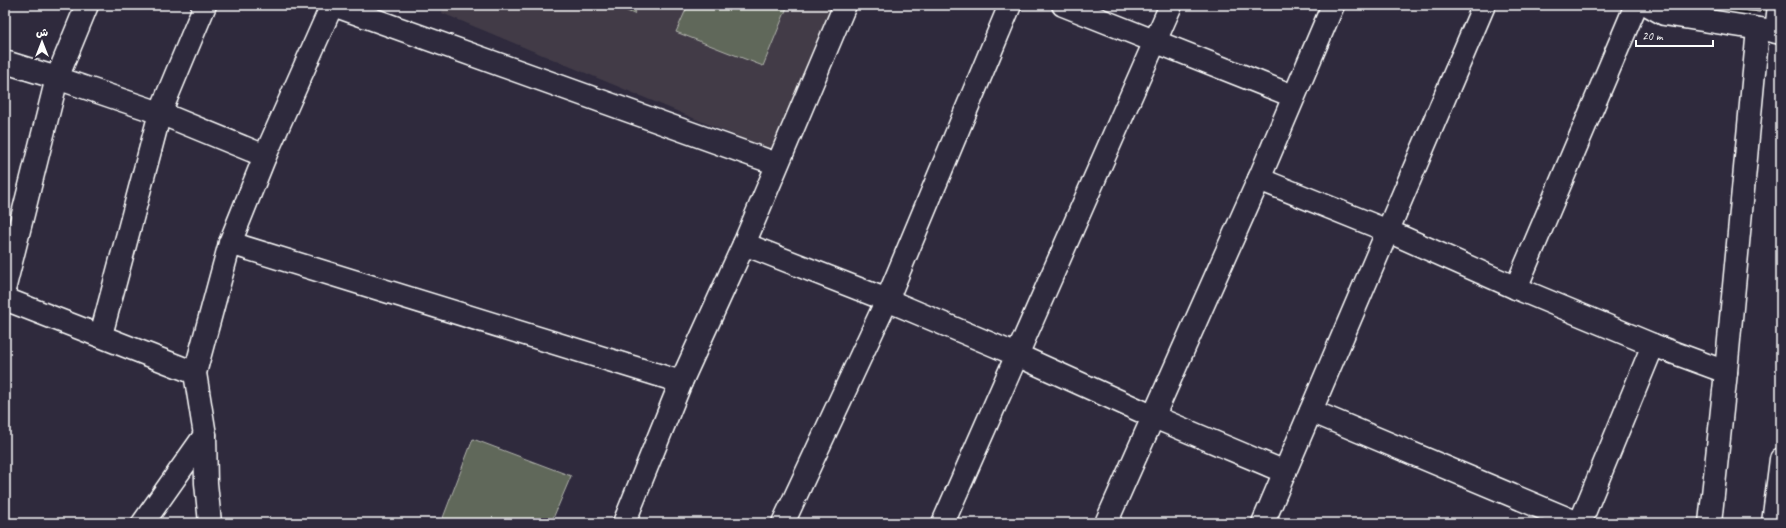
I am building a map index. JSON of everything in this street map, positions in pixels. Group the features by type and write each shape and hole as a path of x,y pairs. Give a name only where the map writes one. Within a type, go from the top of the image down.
{"street":[{"path":"5,286 57,78 87,5"},
{"path":"101,335 160,113 205,5"},
{"path":"210,523 206,483 205,435 195,373 230,242 264,156 332,5 777,164"},
{"path":"624,523 681,382 744,244 845,5"},
{"path":"783,523 887,300 1010,5"},
{"path":"1063,5 1293,96"},
{"path":"943,523 1171,5"},
{"path":"1106,523 1259,180 1293,96 1333,5"},
{"path":"1263,523 1484,5"},
{"path":"1516,288 1636,5"},
{"path":"1710,523 1726,372 1772,31 1779,5"},
{"path":"1659,8 1772,31"},
{"path":"5,62 160,113 264,156"},
{"path":"1259,180 1388,231 1516,288 1653,345 1726,372"},
{"path":"230,242 681,382"},
{"path":"744,244 887,300 1017,355 1154,418 1285,472"},
{"path":"5,298 195,373"},
{"path":"1311,411 1579,523 1653,345"},
{"path":"143,523 205,435"},
{"path":"1773,523 1781,459"}],"shaded area":[{"path":"444,5 836,5 777,153 442,13"}],"green space":[{"path":"613,5 638,5 634,14"},
{"path":"688,5 788,5 763,66 676,32"},
{"path":"473,439 571,476 551,523 441,523"}],"building":[{"path":"1699,5 1761,5 1760,12"}]}
